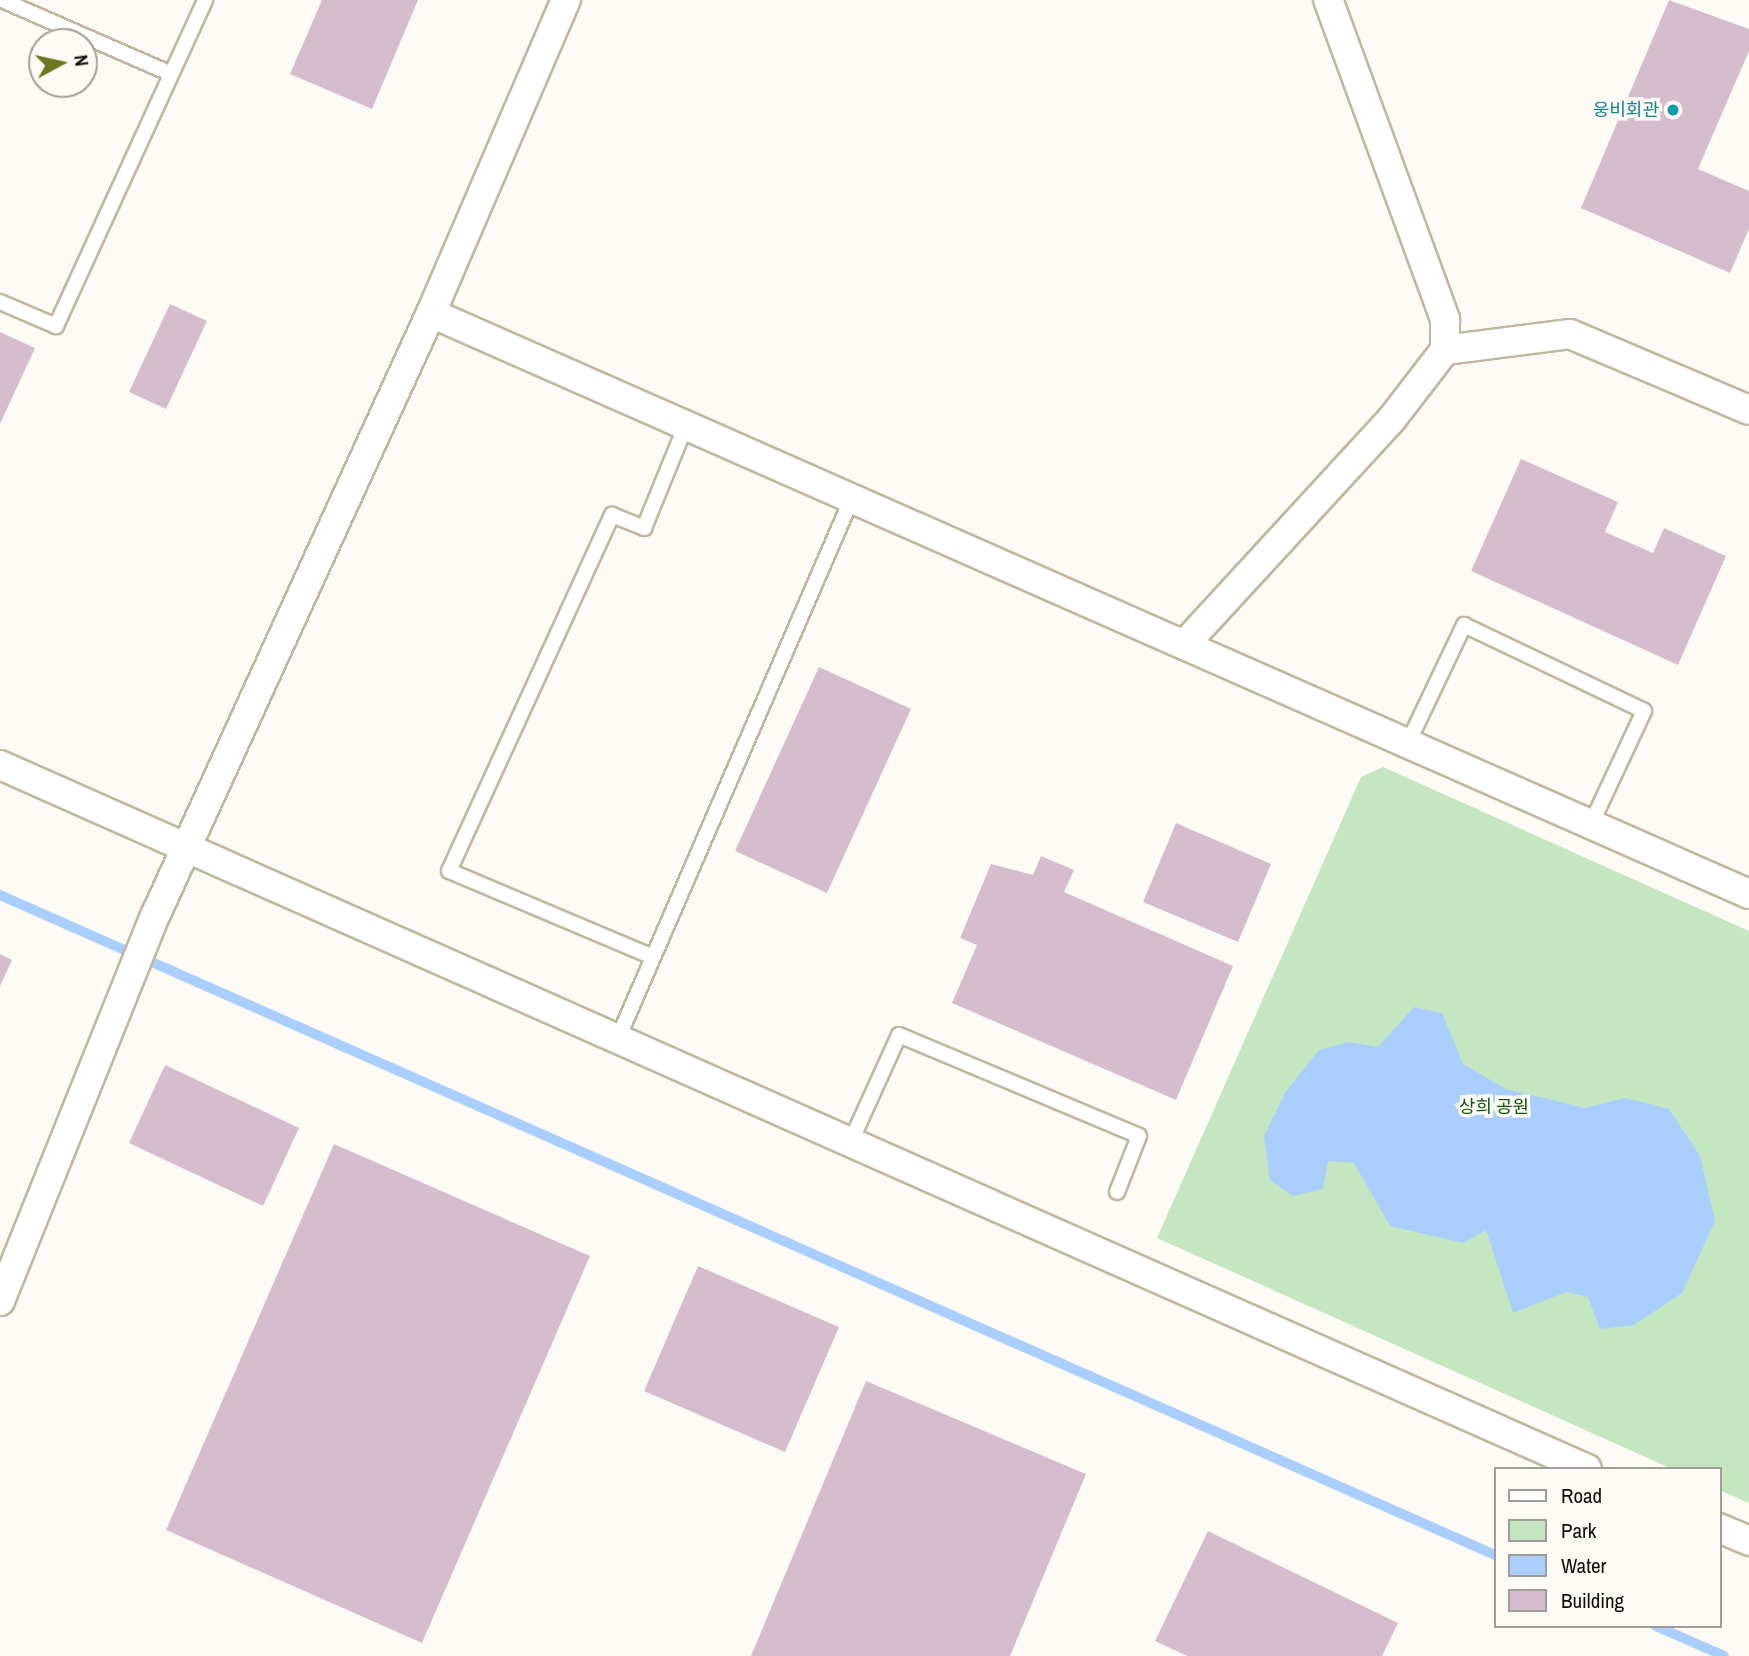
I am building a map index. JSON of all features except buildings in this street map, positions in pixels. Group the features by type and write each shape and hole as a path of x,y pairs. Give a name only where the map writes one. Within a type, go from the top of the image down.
{"street":[{"path":"0,1301 155,916 431,313 566,0"},
{"path":"1184,645 1391,420 1445,350 1445,319 1328,0"},
{"path":"431,313 1749,894"},
{"path":"1445,350 1570,334 1749,410"},
{"path":"0,765 620,1037 1583,1467"},
{"path":"1721,1529 1749,1541"}],"lane":[{"path":"2,0 172,74"},
{"path":"0,302 56,326 205,0"},
{"path":"653,957 449,871 612,515 643,528 686,425"},
{"path":"620,1037 852,498"},
{"path":"1408,743 1464,625 1644,711 1591,824"},
{"path":"851,1141 899,1035 1139,1136 1117,1192"}],"green space":[{"name":"상희 공원","path":"1383,767 1749,931 1749,1503 1721,1491 1721,1467 1668,1467 1157,1238 1361,777"}],"water":[{"path":"1414,1007 1442,1013 1463,1064 1506,1089 1585,1108 1625,1098 1669,1109 1700,1156 1715,1221 1682,1293 1634,1325 1600,1329 1588,1297 1566,1292 1513,1313 1486,1230 1463,1243 1390,1226 1354,1163 1328,1161 1323,1189 1293,1196 1270,1180 1264,1136 1286,1091 1319,1050 1349,1042 1378,1047"}],"waterway":[{"path":"0,895 1494,1555"},
{"path":"1661,1628 1724,1656"}],"place":[{"name":"웅비회관","path":"1673,110"}]}
